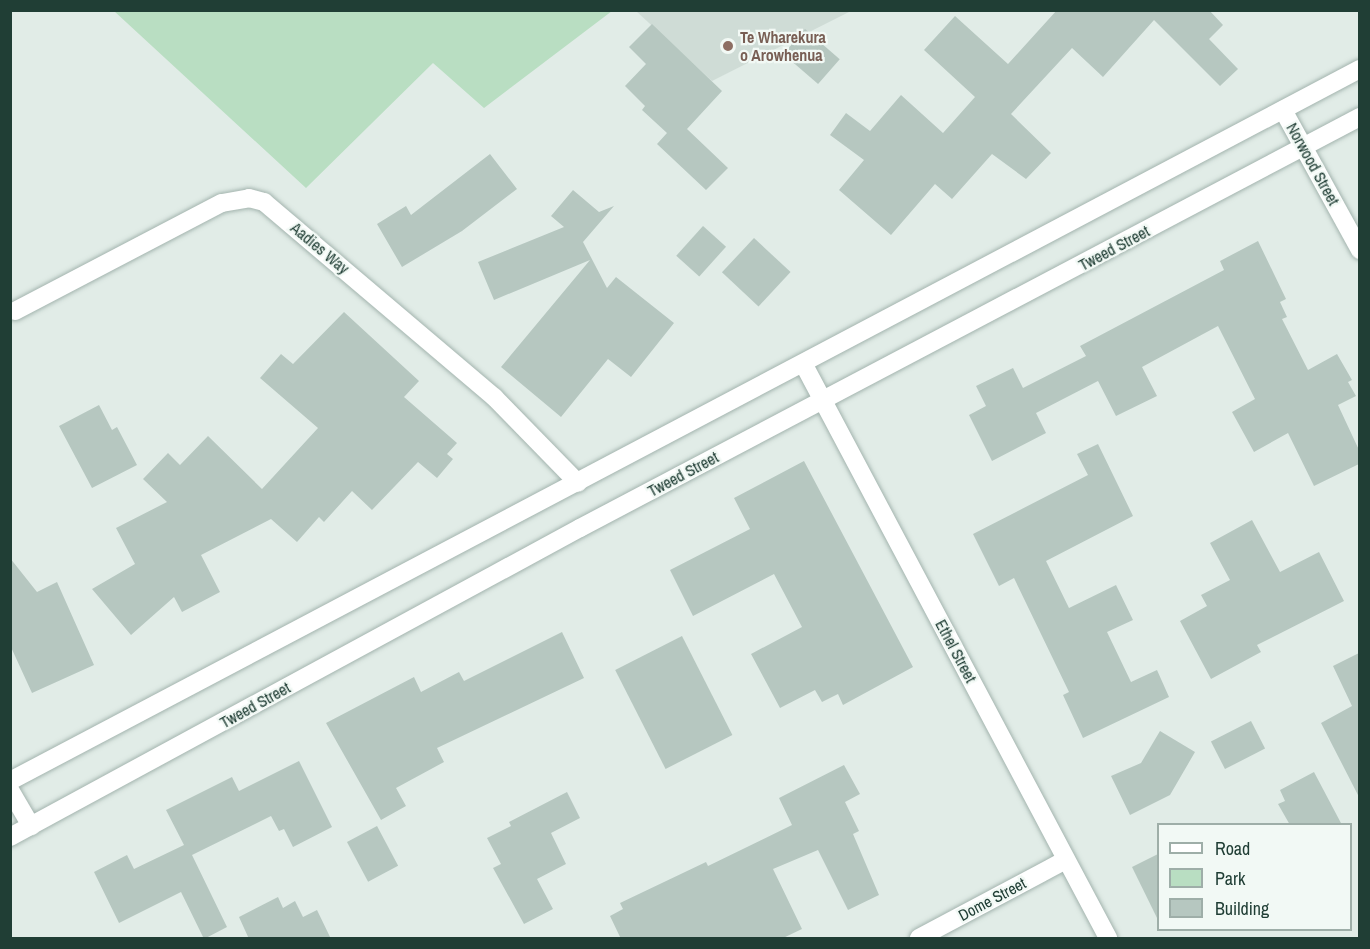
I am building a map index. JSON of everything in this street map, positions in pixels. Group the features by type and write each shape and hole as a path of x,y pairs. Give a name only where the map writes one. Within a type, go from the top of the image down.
{"main road":[{"path":"10,781 804,364 1359,69"},
{"name":"Norwood Street","path":"1283,110 1359,250"},
{"name":"Tweed Street","path":"10,837 1359,117"},
{"name":"Aadies Way","path":"15,311 222,203 249,198 264,202 494,397 578,483"},
{"name":"Ethel Street","path":"804,364 1108,939"},
{"path":"10,790 31,826"},
{"name":"Dome Street","path":"919,939 1066,860"}],"shaded area":[{"name":"Te Wharekura o Arowhenua","path":"636,11 851,11 712,81"}],"green space":[{"path":"114,11 612,11 484,108 433,63 306,188"}],"building":[{"path":"1057,10 1209,10 1223,25 1209,39 1238,69 1220,86 1154,20 1103,77 1072,48 1011,114 1051,153 1026,179 992,154 952,199 935,184 891,235 839,190 864,160 830,135 846,113 870,131 901,95 943,133 975,97 924,50 955,16 1008,64"},
{"path":"652,24 722,91 687,129 728,168 706,190 657,144 667,133 642,110 645,106 625,86 646,64 629,47"},
{"path":"805,29 840,59 818,84 783,54"},
{"path":"490,154 517,189 462,231 402,267 377,224 406,206 411,215"},
{"path":"573,190 599,212 614,206 583,242 607,288 616,277 674,323 631,377 608,359 561,417 501,367 590,260 494,300 478,262 564,227 551,216"},
{"path":"703,226 726,247 699,276 676,256"},
{"path":"754,238 791,272 759,306 722,272"},
{"path":"1258,241 1286,299 1280,302 1287,317 1282,319 1308,370 1337,354 1352,380 1348,382 1356,396 1338,405 1359,450 1359,464 1314,486 1288,433 1254,452 1232,412 1255,399 1218,326 1142,367 1157,396 1116,416 1098,381 1036,413 1046,433 992,461 969,415 986,406 976,386 1013,368 1023,388 1086,356 1080,346 1224,270 1220,261"},
{"path":"344,312 419,381 404,397 457,443 447,454 453,459 437,478 418,462 372,510 352,491 324,522 319,517 297,542 271,519 201,555 220,592 182,612 174,597 131,635 92,589 135,564 116,528 167,502 143,479 168,453 180,465 208,436 262,489 318,428 260,378 281,354 293,364"},
{"path":"99,405 112,430 117,427 137,465 92,488 59,426"},
{"path":"1098,444 1133,516 1046,561 1069,608 1116,585 1133,620 1107,632 1131,682 1157,670 1169,697 1083,738 1063,695 1069,692 1014,578 999,586 973,534 1088,475 1077,454"},
{"path":"804,461 913,667 843,705 838,694 822,702 815,690 780,708 751,654 802,627 774,574 693,616 670,570 750,529 734,498"},
{"path":"1252,520 1280,572 1319,552 1344,601 1257,645 1261,652 1211,679 1180,621 1207,606 1201,595 1230,580 1210,543"},
{"path":"10,558 37,592 57,582 94,665 32,693 10,645"},
{"path":"562,632 584,678 437,748 444,762 396,788 406,806 381,820 326,723 414,677 421,692 459,672 464,681"},
{"path":"682,636 732,735 666,769 615,670"},
{"path":"1359,653 1359,797 1321,723 1352,706 1333,666"},
{"path":"1251,721 1265,749 1225,769 1211,741"},
{"path":"1160,731 1195,752 1170,795 1130,815 1111,776 1141,763"},
{"path":"299,761 332,827 293,847 284,829 279,831 271,816 192,855 227,927 204,939 181,892 119,923 94,872 127,855 134,869 184,845 166,810 232,777 239,791"},
{"path":"844,765 860,794 845,802 859,831 853,834 879,895 848,910 818,850 773,869 802,929 781,939 621,939 610,916 623,909 620,903 706,862 708,866 792,825 779,798"},
{"path":"1314,772 1341,823 1289,823 1278,804 1285,801 1280,790"},
{"path":"567,792 580,818 551,833 566,864 537,879 553,909 524,924 493,868 501,864 487,838 511,826 509,822"},
{"path":"377,826 398,866 368,882 347,842"},
{"path":"1157,854 1157,918 1132,867"},
{"path":"278,897 283,908 295,901 303,917 317,910 331,939 249,939 239,917"}],"place":[{"name":"Te Wharekura o Arowhenua","path":"728,46"}]}
